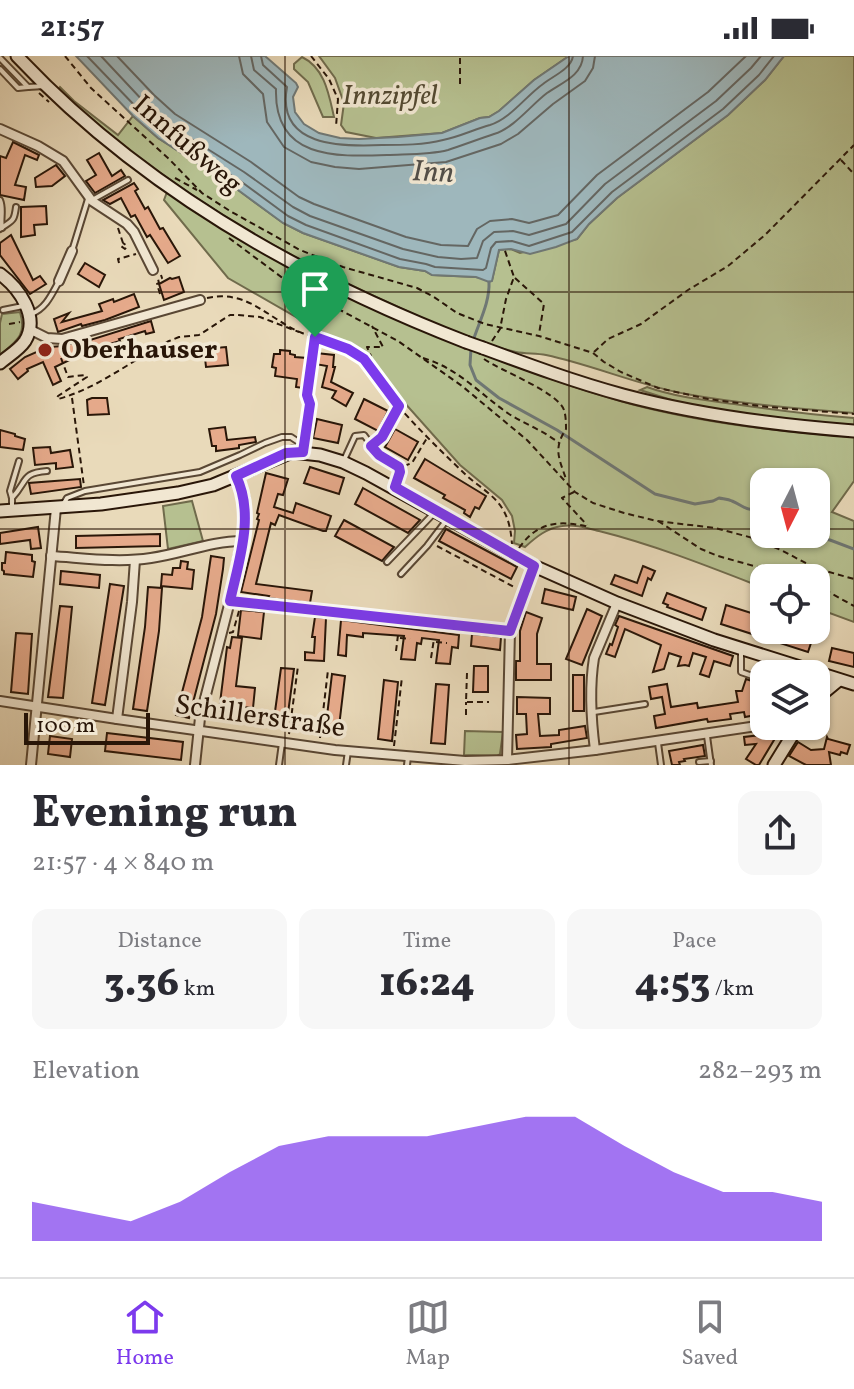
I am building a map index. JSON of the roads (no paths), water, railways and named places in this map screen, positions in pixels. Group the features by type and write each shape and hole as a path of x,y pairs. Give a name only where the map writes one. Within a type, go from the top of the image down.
{"main road":[{"path":"17,56 98,133 147,171 231,227 385,308 550,373 624,395 719,416 854,431"},
{"path":"0,274 19,292 28,318 27,338 0,363"},
{"path":"6,511 178,493 213,485 286,453 303,449 343,462 395,487 534,566 617,603 775,660"},
{"path":"830,678 854,684"},
{"path":"830,687 839,680"},
{"path":"774,765 786,740"}],"street":[{"path":"0,129 63,161 90,199 134,232 153,270"},
{"path":"59,281 72,251"},
{"path":"28,318 47,338 62,339 200,300"},
{"path":"195,765 198,730 222,638 242,541 246,507 236,476"},
{"path":"31,765 51,556 59,507"},
{"path":"51,556 135,560 226,541 242,541"},
{"path":"117,719 135,560"},
{"path":"507,760 510,631 534,566"},
{"path":"230,601 510,631"},
{"path":"595,750 591,712 594,658 617,603"},
{"name":"Schillerstraße","path":"0,701 393,756 408,761 464,763 595,750 750,727"}],"lane":[{"path":"0,58 28,87"},
{"path":"0,69 18,88 46,86"},
{"path":"72,251 90,199 128,180"},
{"path":"0,200 1,228 12,223 16,207"},
{"path":"3,310 28,318 48,302 59,281"},
{"path":"303,449 310,404"},
{"path":"343,462 355,436 364,435 379,455 399,467 395,487"},
{"path":"59,507 67,498 85,491 200,472 282,437 296,439 303,449"},
{"path":"12,498 10,491 19,461"},
{"path":"6,511 31,472 47,471"},
{"path":"387,562 436,510"},
{"path":"401,574 449,517"},
{"path":"741,649 741,672 750,675"},
{"path":"591,712 645,704"},
{"path":"699,762 711,763 707,733"},
{"path":"657,741 661,765"},
{"path":"279,765 285,743"},
{"path":"346,765 348,751"}],"water":[{"name":"Inn","path":"76,56 265,56 296,83 298,87 293,97 295,112 304,124 319,133 359,139 442,133 489,117 569,56 784,56 765,80 728,115 617,198 577,239 530,254 511,249 499,250 492,281 489,282 476,277 432,275 399,267 283,223 158,138"}],"waterway":[{"path":"473,341 486,304 489,282"},
{"path":"471,348 470,365 476,380 499,398 557,430 655,494 695,504 719,498 750,509"},
{"path":"830,540 854,549"}],"place":[{"name":"Oberhauser","path":"45,350"}],"park label":[{"name":"Innzipfel","path":"390,96"}]}
